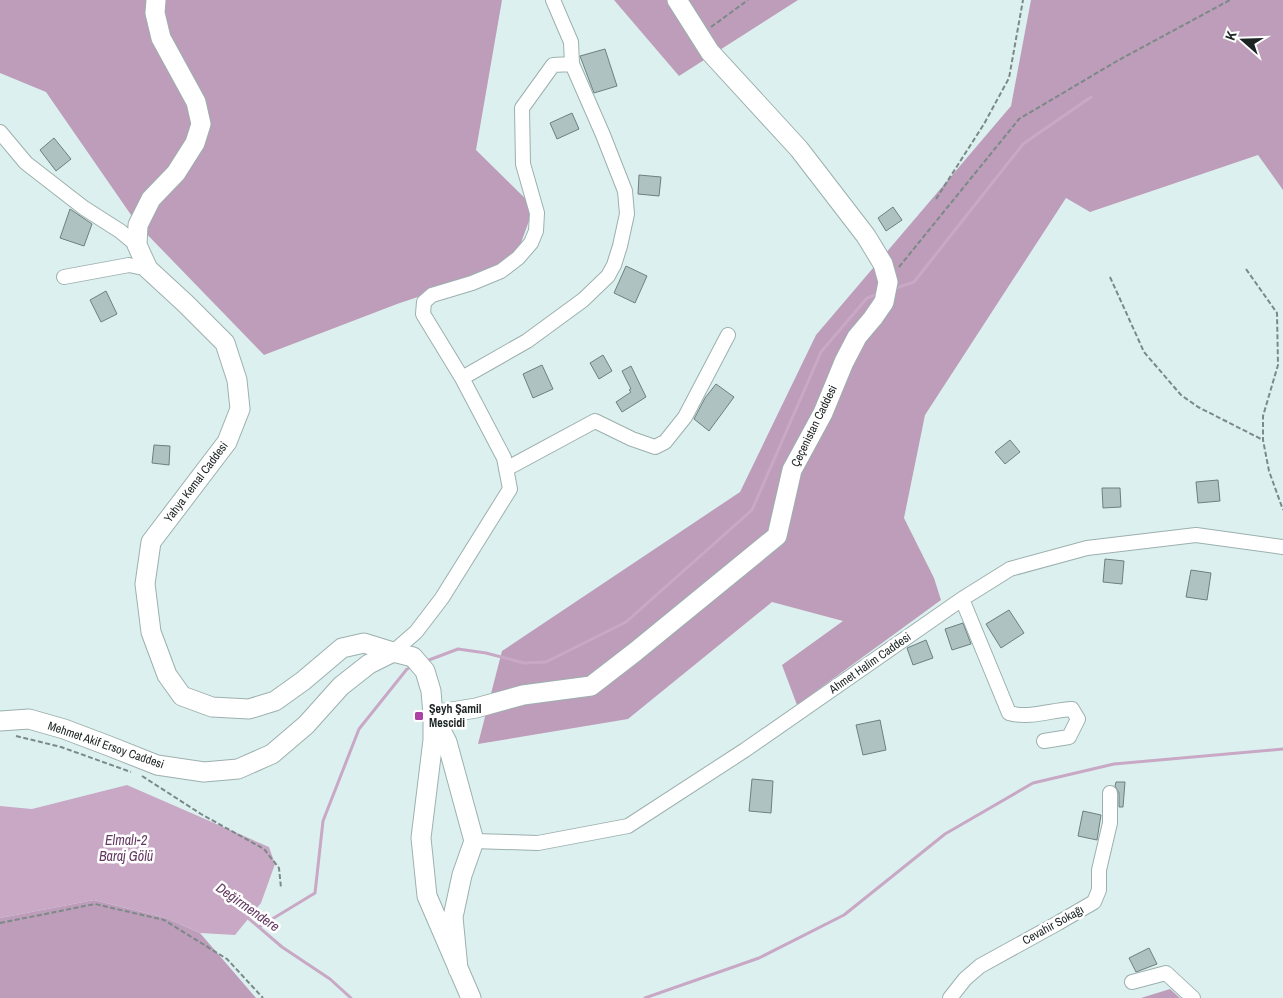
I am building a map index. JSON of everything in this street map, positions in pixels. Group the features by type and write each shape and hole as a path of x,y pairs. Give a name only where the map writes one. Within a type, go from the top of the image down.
{"street":[{"path":"137,246 138,225 151,199 176,173 195,143 201,124 196,102 161,38 155,13 156,0"},
{"path":"462,378 527,341 583,300 608,276 614,265 627,214 625,190 572,64 571,42 553,0"},
{"path":"677,0 710,52 799,149 860,228 883,264 888,282"},
{"path":"393,652 416,632 442,598 510,489 504,458 462,378 423,314 424,302 432,295 472,283 501,271 518,258 531,243 536,231 537,213 523,164 522,108 553,64 572,64"},
{"path":"0,132 26,163 84,208 120,231 137,246"},
{"name":"Yahya Kemal Caddesi","path":"137,246 148,269 224,343 237,380 240,409 228,442 151,542 145,584 150,632 166,674 182,696 212,707 249,709 274,701 303,681 342,648 364,643 393,652"},
{"path":"64,277 129,265 148,269"},
{"name":"Çeçenistan Caddesi","path":"433,715 476,708 523,694 591,686 636,652 777,536 792,470 823,413 844,362 857,337 884,302 888,282"},
{"path":"506,470 595,421 632,439 656,447 665,442 685,417 728,335"},
{"name":"Ahmet Halim Caddesi","path":"474,841 538,843 628,826 745,750 962,598 1010,568 1087,548 1196,535 1283,547"},
{"path":"962,598 1009,713 1020,716 1072,709 1078,719 1069,737 1044,741"},
{"path":"393,652 413,657 425,671 431,691 433,740 421,838 427,896 471,998"},
{"name":"Mehmet Akif Ersoy Caddesi","path":"6,728 29,719 64,729 157,766 204,772 238,769 272,754 306,725 341,686 369,664 393,652"},
{"path":"433,715 446,742 474,841 462,875 453,917 458,969"},
{"name":"Cevahir Sokağı","path":"950,998 965,979 980,966 1058,924 1094,902 1099,890 1100,870 1110,823 1110,793"},
{"path":"1132,982 1166,973 1193,998"}],"path":[{"path":"699,36 748,0"},
{"path":"936,200 984,124 1009,78 1023,0"},
{"path":"888,282 1019,119 1117,61 1230,0"},
{"path":"1246,269 1277,313 1278,366 1263,416 1263,440 1269,470 1283,510"},
{"path":"1110,276 1144,352 1181,394 1198,407 1263,440"},
{"path":"6,728 133,773"},
{"path":"142,776 201,814 264,848 279,868 281,888"},
{"path":"0,923 96,904 164,920 228,959 263,998"}],"shaded area":[{"path":"0,0 502,0 476,150 534,207 513,265 397,304 264,355 138,225 46,92 0,73"},
{"path":"614,0 798,0 679,76"},
{"path":"1031,0 1283,0 1283,190 1258,155 1090,212 1066,198 925,415 904,518 934,578 941,600 797,705 782,665 843,621 772,602 628,719 478,744 502,651 740,492 816,335 1011,106"},
{"path":"94,900 166,918 200,933 256,998 0,998 0,918"},
{"path":"1170,989 1180,998 1141,998"}],"water":[{"name":"Elmalı-2 Baraj Gölü","path":"127,785 269,847 275,864 261,903 235,935 200,933 166,918 94,900 0,918 0,806 32,809"}],"building":[{"path":"605,49 617,86 594,93 580,56"},
{"path":"572,113 579,129 557,139 550,123"},
{"path":"54,138 71,159 56,171 40,150"},
{"path":"639,175 661,177 659,196 638,194"},
{"path":"893,207 902,220 886,231 878,218"},
{"path":"70,209 92,224 84,246 60,238"},
{"path":"626,266 647,276 635,303 614,293"},
{"path":"106,291 117,314 101,322 90,300"},
{"path":"603,355 612,371 599,379 590,363"},
{"path":"542,365 553,389 533,398 523,374"},
{"path":"631,366 646,397 622,412 616,402 631,392 629,390 631,389 622,371"},
{"path":"716,384 734,397 709,431 694,419 705,398"},
{"path":"1010,440 1020,452 1005,464 995,452"},
{"path":"154,445 170,446 169,465 152,463"},
{"path":"1218,480 1220,501 1198,503 1196,482"},
{"path":"1102,488 1120,488 1121,507 1103,508"},
{"path":"1105,559 1124,561 1122,584 1103,582"},
{"path":"1191,570 1211,573 1207,600 1186,597"},
{"path":"1009,610 1024,633 1001,648 986,624"},
{"path":"963,623 971,644 952,650 945,629"},
{"path":"926,640 933,658 913,665 907,648"},
{"path":"880,720 886,750 863,755 856,725"},
{"path":"752,779 773,781 771,813 749,811"},
{"path":"1116,782 1125,782 1123,807 1119,807 1119,793 1115,786"},
{"path":"1083,811 1101,815 1097,840 1078,836"},
{"path":"1149,948 1157,964 1136,972 1129,958"}],"waterway":[{"path":"896,288 914,282 1023,144 1091,97"},
{"path":"429,660 458,649 486,653 524,663 546,662 626,622 752,510 821,352 867,298 875,295"},
{"path":"259,927 315,893 323,821 359,729 409,668"},
{"path":"645,998 759,958 844,915 945,834 1033,783 1114,764 1283,749"},
{"name":"Değirmendere","path":"247,917 282,947 330,979 351,998"}],"place":[{"name":"Şeyh Şamil Mescidi","path":"419,716"}]}
